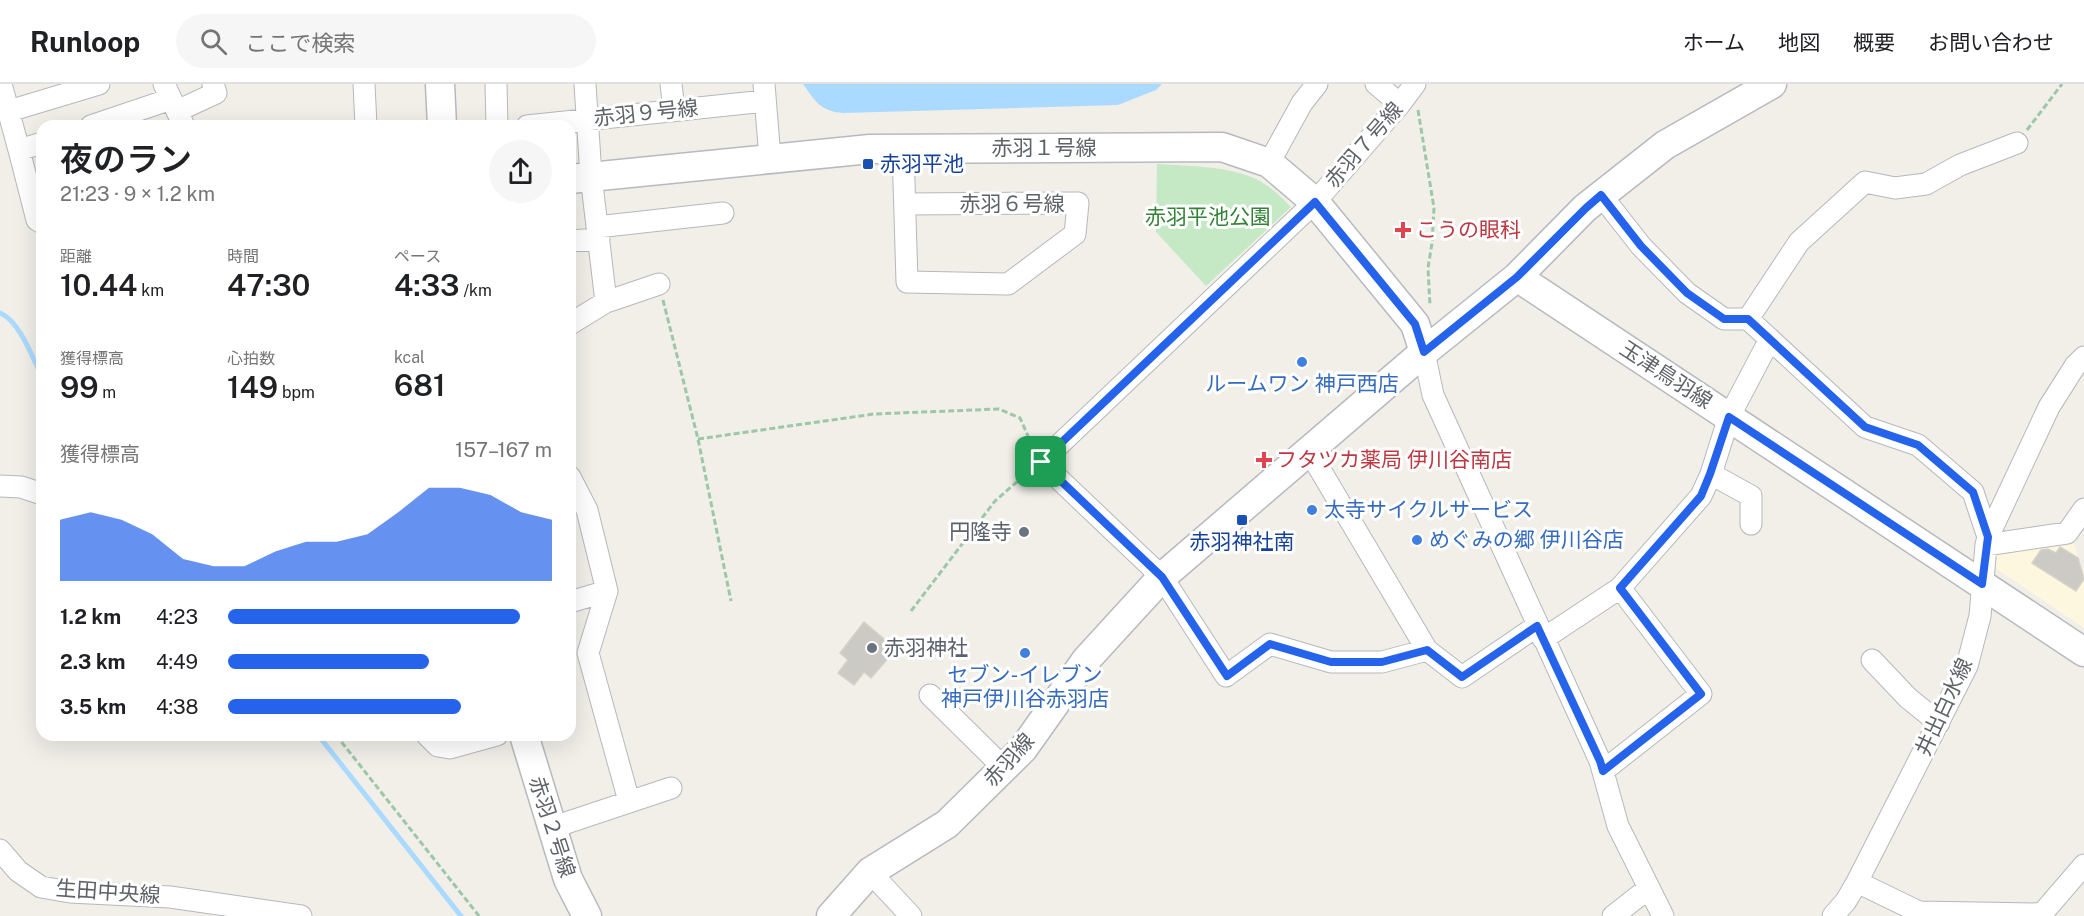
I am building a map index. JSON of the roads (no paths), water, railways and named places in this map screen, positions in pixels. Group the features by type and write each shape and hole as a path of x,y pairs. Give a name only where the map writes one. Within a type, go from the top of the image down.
{"street":[{"path":"1,84 36,216"},
{"path":"9,111 99,84"},
{"path":"115,120 216,93 213,84"},
{"path":"364,84 366,120"},
{"path":"440,84 442,120"},
{"path":"496,84 497,120"},
{"path":"585,84 587,120 580,177 598,233 606,302"},
{"path":"671,84 674,110"},
{"path":"1269,163 1302,103 1317,84"},
{"path":"1376,84 1400,104"},
{"name":"赤羽７号線","path":"1162,577 1041,462 1315,202 1400,104 1414,84"},
{"name":"赤羽線","path":"831,916 870,872 947,824 1023,749 1086,660 1162,577 1424,352 1517,277 1601,195 1665,145 1772,84"},
{"path":"765,92 770,158"},
{"name":"赤羽９号線","path":"576,121 674,110 765,92"},
{"path":"1748,319 1799,242 1865,182 1895,188 1926,184 1960,165 2017,143"},
{"path":"19,150 36,145"},
{"name":"赤羽１号線","path":"580,177 870,149 1222,147 1269,163 1315,202 1415,324 1424,352"},
{"name":"赤羽６号線","path":"903,149 907,282 1008,284 1075,234 1078,203 905,204"},
{"path":"1601,195 1641,246 1687,293 1724,319 1748,319 1865,427 1918,445 1973,492 1987,541 2067,533 2084,509"},
{"path":"576,239 598,233 723,213"},
{"name":"玉津鳥羽線","path":"1517,277 2084,652"},
{"path":"576,320 606,302 659,284"},
{"path":"1309,451 1427,650 1462,677 1620,588 1701,496 1729,417 1770,339"},
{"path":"1424,352 1433,395 1600,761 1618,825 1664,916"},
{"name":"井出白水線","path":"1833,916 1846,901 1857,882 1967,666 1980,616 1987,541 2049,407 2075,366 2084,357"},
{"path":"1710,474 1751,496 1751,524"},
{"path":"0,486 36,492"},
{"path":"576,489 587,510 607,591 588,653 629,801"},
{"path":"1162,577 1227,676 1270,644 1331,662 1382,662 1427,650"},
{"path":"1603,771 1701,694 1620,588"},
{"path":"576,600 607,591"},
{"path":"1872,660 1908,698 1939,723"},
{"path":"930,695 1004,768"},
{"path":"433,741 438,746 450,748 475,741"},
{"name":"赤羽２号線","path":"526,741 568,879 587,916"},
{"path":"551,828 671,788"},
{"name":"生田中央線","path":"0,850 18,871 40,887 70,892 170,897 301,916"},
{"path":"1857,882 1919,912 2041,915 2084,865"},
{"path":"870,872 911,916"},
{"path":"1613,916 1649,888"}],"water":[{"path":"803,84 1162,84 1156,90 1118,105 843,113 823,107"}],"waterway":[{"path":"0,313 7,317 20,332 36,364"},
{"path":"323,741 461,916"}],"place":[{"name":"赤羽平池","path":"868,164"},
{"name":"こうの眼科","path":"1403,230"},
{"name":"ルームワン 神戸西店","path":"1302,362"},
{"name":"フタツカ薬局 伊川谷南店","path":"1264,460"},
{"name":"太寺サイクルサービス","path":"1312,510"},
{"name":"赤羽神社南","path":"1242,520"},
{"name":"円隆寺","path":"1024,532"},
{"name":"めぐみの郷 伊川谷店","path":"1417,540"},
{"name":"赤羽神社","path":"872,648"},
{"name":"セブン-イレブン 神戸伊川谷赤羽店","path":"1025,653"}],"park label":[{"name":"赤羽平池公園","path":"1208,217"}]}
